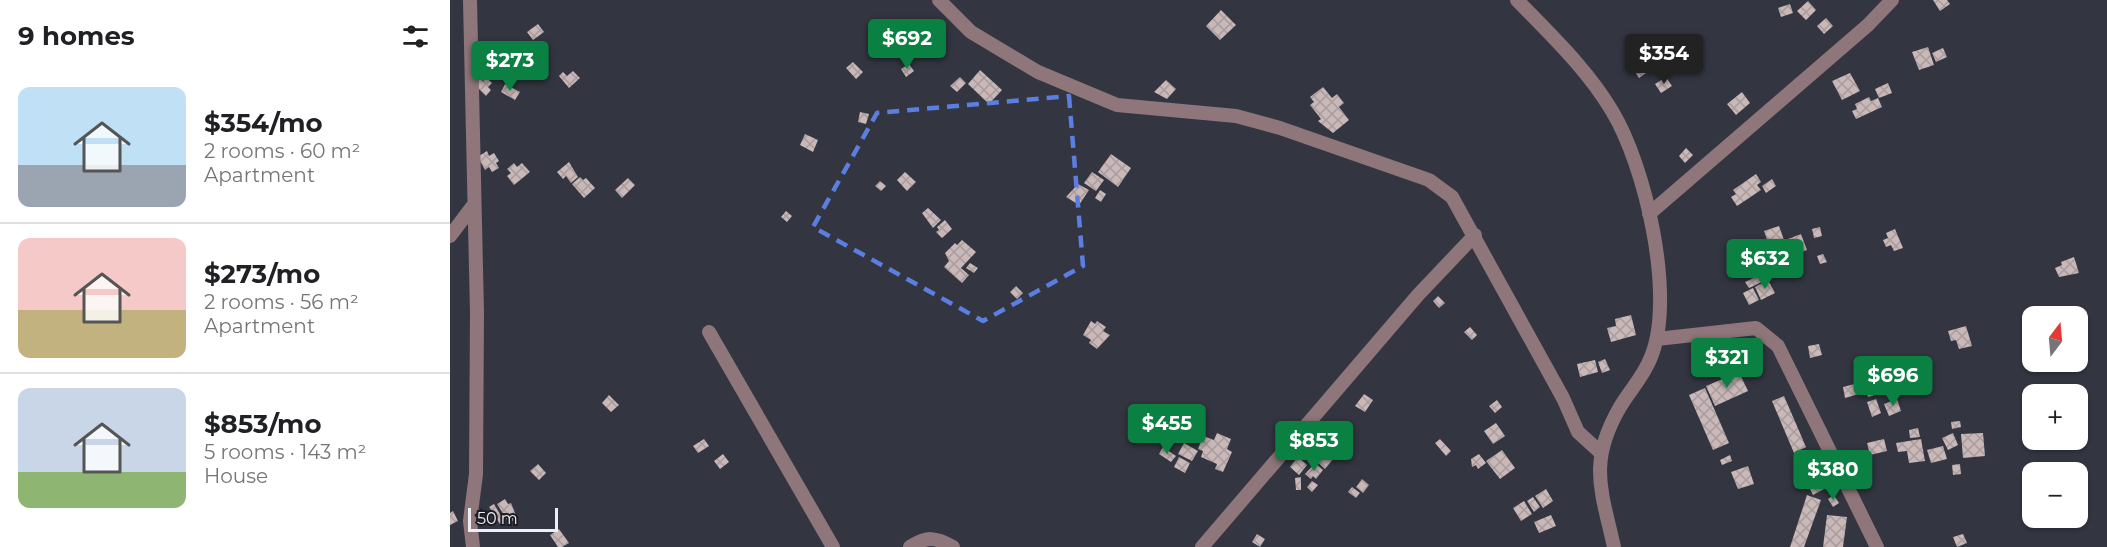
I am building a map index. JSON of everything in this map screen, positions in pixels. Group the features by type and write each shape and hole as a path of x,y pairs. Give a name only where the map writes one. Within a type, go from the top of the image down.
{"street":[{"path":"470,0 477,402 476,474 470,521 473,547"},
{"path":"939,0 971,32 1038,72 1117,105 1236,116 1280,128 1429,180 1452,197 1563,398 1578,432 1600,452"},
{"path":"1517,0 1581,70 1612,110 1634,154 1649,214 1660,295 1657,339 1640,379 1609,428 1600,452 1600,485 1614,547"},
{"path":"1649,214 1868,25 1892,0"},
{"path":"450,236 472,207"},
{"path":"1202,547 1418,295 1475,235"},
{"path":"1657,339 1756,328 1778,346 1877,547"},
{"path":"709,332 833,547"},
{"path":"910,547 927,538 936,538 953,547"}],"highlighted area":[{"path":"1069,96 1083,266 983,321 813,227 877,113"}],"building":[{"path":"1933,0 1947,0 1950,4 1940,11"},
{"path":"1808,1 1816,10 1806,20 1797,11"},
{"path":"1790,4 1793,13 1781,17 1778,8"},
{"path":"1221,10 1236,25 1220,40 1206,26"},
{"path":"1826,18 1833,26 1824,34 1817,26"},
{"path":"538,24 544,32 533,40 527,32"},
{"path":"1928,47 1934,65 1919,70 1912,52"},
{"path":"1943,48 1947,57 1936,62 1932,53"},
{"path":"853,62 863,72 856,79 846,68"},
{"path":"1642,62 1649,71 1639,78 1633,69"},
{"path":"909,64 914,71 906,77 901,69"},
{"path":"980,70 1002,90 989,104 968,84"},
{"path":"573,71 580,78 569,88 559,76 563,72 567,76"},
{"path":"1850,73 1860,91 1842,100 1832,81"},
{"path":"960,77 966,83 957,92 950,86"},
{"path":"1666,77 1672,86 1661,93 1655,84"},
{"path":"480,78 483,81 487,78 492,83 488,87 491,90 486,96 474,84"},
{"path":"1166,80 1176,89 1167,99 1154,92"},
{"path":"1888,83 1892,93 1879,98 1875,89"},
{"path":"505,84 520,92 515,100 501,92"},
{"path":"1323,87 1332,98 1337,94 1344,103 1339,107 1349,120 1333,133 1318,121 1321,119 1310,105 1314,102 1310,97"},
{"path":"1742,92 1750,103 1736,115 1727,104"},
{"path":"1869,97 1871,101 1878,98 1882,107 1856,119 1852,111 1857,109 1855,104"},
{"path":"860,112 869,114 866,124 858,122"},
{"path":"805,134 818,140 813,152 800,145"},
{"path":"1686,148 1693,155 1685,163 1679,156"},
{"path":"487,151 489,156 494,153 499,161 496,163 499,168 492,172 489,167 485,170 480,161 479,156"},
{"path":"1111,154 1131,168 1118,187 1098,172"},
{"path":"569,162 578,177 571,183 566,176 563,179 557,172"},
{"path":"514,163 517,167 522,163 530,172 514,185 507,176 511,173 507,169"},
{"path":"905,172 916,182 907,191 897,180"},
{"path":"1092,172 1104,180 1096,191 1084,183"},
{"path":"1756,174 1761,182 1757,185 1761,190 1737,206 1731,197 1736,194 1733,190"},
{"path":"580,177 583,180 586,178 595,188 584,198 572,184"},
{"path":"628,178 635,185 622,198 615,190"},
{"path":"1772,179 1776,186 1766,193 1762,186"},
{"path":"880,181 886,186 881,191 875,186"},
{"path":"1078,184 1089,190 1079,205 1066,197"},
{"path":"1100,190 1106,194 1101,202 1095,198"},
{"path":"928,208 941,220 933,228 922,213"},
{"path":"786,211 792,216 787,222 781,217"},
{"path":"945,220 952,229 942,238 936,232 939,230 937,227"},
{"path":"1779,226 1784,240 1769,245 1764,231"},
{"path":"1820,227 1822,236 1814,238 1812,229"},
{"path":"1895,229 1903,248 1894,251 1891,245 1886,247 1883,240 1888,238 1886,233"},
{"path":"1801,234 1807,250 1794,255 1788,239"},
{"path":"962,240 976,252 961,268 969,275 962,283 944,267 949,261 945,253 955,243 957,245"},
{"path":"1785,241 1791,257 1771,264 1766,247"},
{"path":"1823,254 1827,262 1820,264 1817,256"},
{"path":"2074,257 2079,273 2059,277 2055,268 2062,265 2061,262"},
{"path":"970,263 978,268 974,273 966,268"},
{"path":"1763,274 1766,280 1749,288 1745,282"},
{"path":"1768,280 1775,293 1761,300 1755,287"},
{"path":"1016,286 1023,293 1017,299 1010,292"},
{"path":"1753,288 1759,300 1749,305 1743,293"},
{"path":"1438,296 1445,303 1439,308 1433,301"},
{"path":"1631,315 1636,335 1611,342 1607,328 1616,326 1615,319"},
{"path":"1091,321 1095,324 1097,321 1106,327 1103,331 1110,335 1097,349 1089,343 1091,340 1083,335"},
{"path":"1966,326 1972,346 1959,349 1956,340 1951,341 1948,331"},
{"path":"1470,327 1477,335 1472,340 1464,332"},
{"path":"1819,344 1822,355 1810,358 1808,346"},
{"path":"1605,359 1610,370 1602,373 1598,362"},
{"path":"1595,360 1598,372 1580,377 1577,364"},
{"path":"1739,372 1748,391 1715,406 1706,386"},
{"path":"1870,380 1875,395 1868,397 1866,392 1845,398 1843,387"},
{"path":"1705,388 1729,443 1713,450 1689,395"},
{"path":"1364,394 1373,400 1365,412 1355,406"},
{"path":"609,395 619,405 611,412 602,403"},
{"path":"1784,396 1806,447 1794,453 1772,401"},
{"path":"1876,399 1881,413 1872,417 1867,402"},
{"path":"1897,399 1901,411 1889,416 1884,404"},
{"path":"1497,400 1502,407 1495,413 1489,406"},
{"path":"1146,407 1162,414 1157,425 1141,418"},
{"path":"1960,421 1961,427 1952,429 1951,422"},
{"path":"1496,423 1505,436 1493,444 1484,431"},
{"path":"1918,428 1920,437 1910,438 1909,430"},
{"path":"1217,433 1231,439 1227,449 1232,452 1223,472 1215,469 1217,464 1201,457 1203,451 1198,449 1203,436 1214,440"},
{"path":"1953,433 1958,445 1948,450 1942,438"},
{"path":"1983,433 1985,456 1963,458 1961,434"},
{"path":"704,439 709,446 698,453 693,446"},
{"path":"1440,439 1451,451 1446,456 1435,443"},
{"path":"1884,439 1887,451 1870,455 1867,443"},
{"path":"1921,439 1925,461 1909,463 1907,451 1898,452 1896,443"},
{"path":"1184,443 1198,451 1192,461 1178,454"},
{"path":"1328,445 1338,453 1325,469 1315,460"},
{"path":"1943,446 1947,459 1931,463 1927,450"},
{"path":"1163,447 1176,456 1171,462 1159,454"},
{"path":"1502,450 1515,468 1500,479 1486,461"},
{"path":"1808,450 1826,488 1813,495 1794,457"},
{"path":"723,454 729,462 720,469 714,461"},
{"path":"1479,454 1486,463 1478,469 1476,465 1472,467 1471,459"},
{"path":"1730,455 1732,461 1722,465 1720,460"},
{"path":"1179,457 1190,463 1185,473 1174,467"},
{"path":"1298,457 1307,465 1299,475 1290,467"},
{"path":"1315,463 1323,470 1316,479 1313,476 1311,479 1305,474"},
{"path":"538,464 546,473 539,480 530,471"},
{"path":"1960,464 1961,474 1953,475 1952,465"},
{"path":"1748,466 1754,484 1738,489 1731,472"},
{"path":"1301,477 1301,490 1296,490 1295,478"},
{"path":"1362,479 1369,485 1363,493 1356,487"},
{"path":"1312,481 1318,485 1312,492 1307,487"},
{"path":"1352,487 1360,493 1356,498 1348,492"},
{"path":"1546,489 1553,501 1543,508 1535,496"},
{"path":"1807,495 1821,500 1804,547 1790,547"},
{"path":"1834,495 1839,503 1833,507 1828,499"},
{"path":"1533,497 1540,507 1534,512 1527,501"},
{"path":"505,499 508,504 511,503 517,518 509,523 497,504"},
{"path":"1524,501 1532,514 1521,521 1513,508"},
{"path":"494,504 504,521 500,524 489,507"},
{"path":"453,511 458,521 450,525 450,513"},
{"path":"1551,515 1556,526 1539,533 1534,522"},
{"path":"1827,515 1847,517 1843,547 1823,547"},
{"path":"559,529 569,543 562,547 558,547 550,535"},
{"path":"1257,534 1265,539 1260,547 1252,542"},
{"path":"1963,534 1967,543 1957,547 1953,537"}]}
